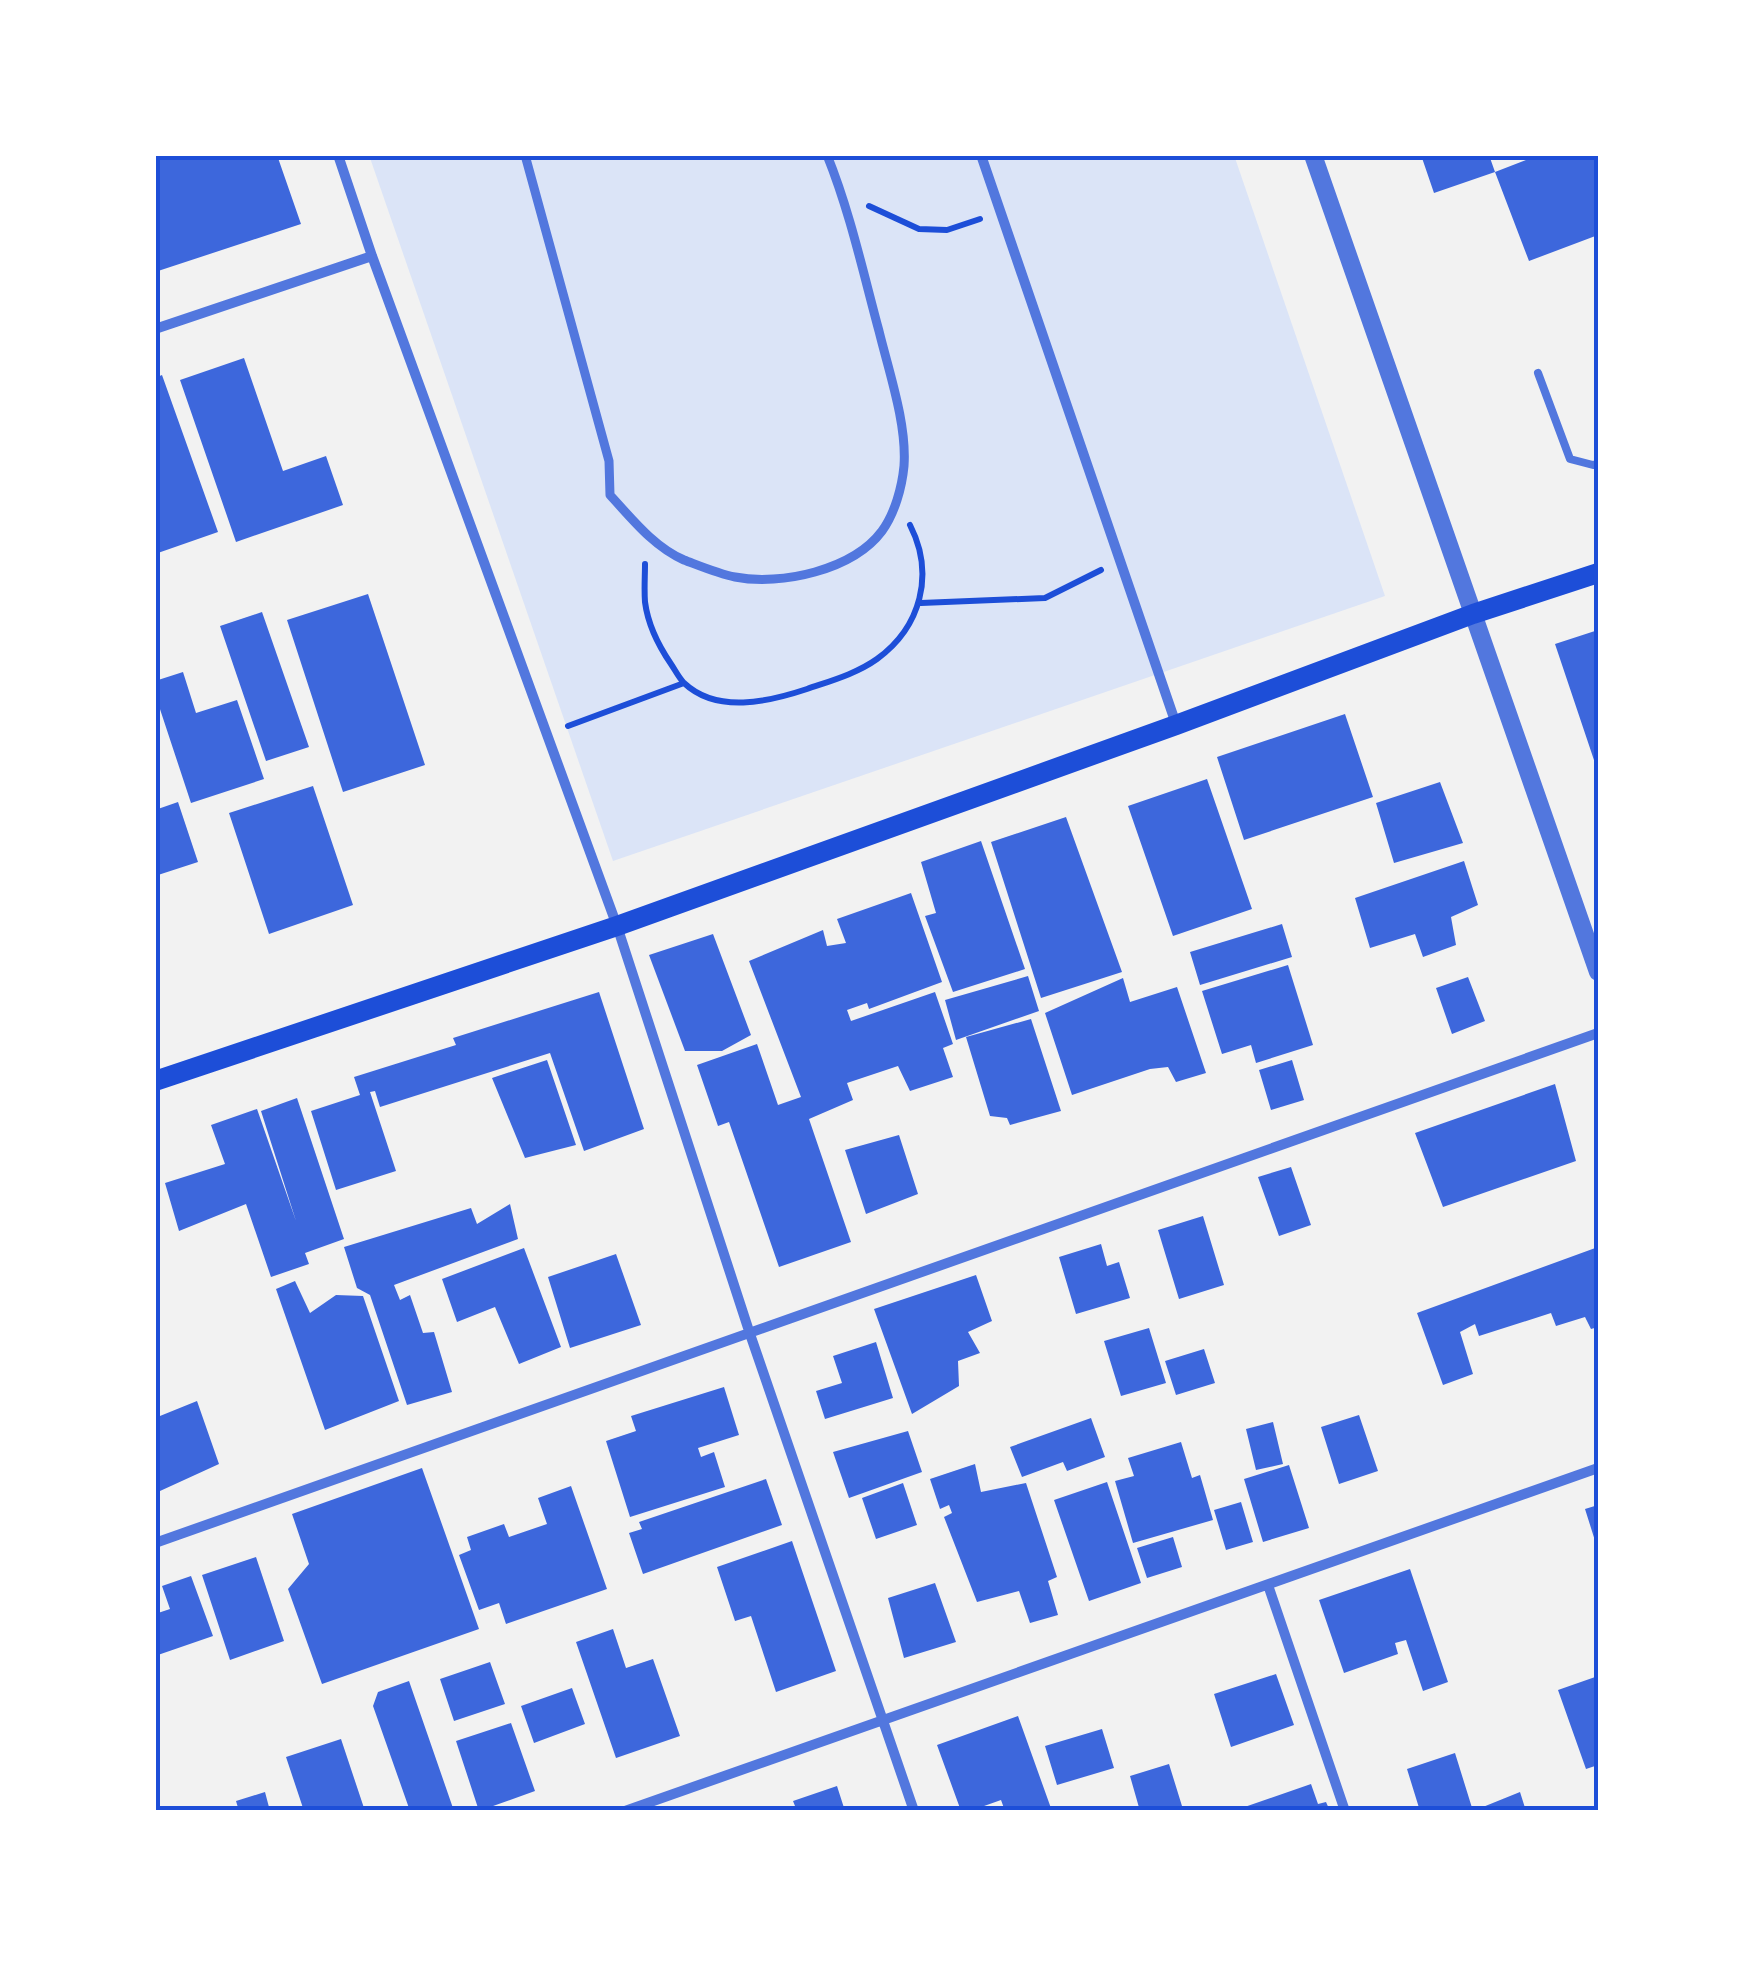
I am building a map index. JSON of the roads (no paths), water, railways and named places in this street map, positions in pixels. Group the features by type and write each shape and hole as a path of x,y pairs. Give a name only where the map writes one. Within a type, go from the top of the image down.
{"main road":[{"path":"155,1082 617,926 1473,614 1598,573"}],"street":[{"path":"338,155 617,926 750,1334 914,1811"},
{"path":"525,155 609,461 610,495 644,532 682,559 736,577 776,578 819,572 856,554 882,531 898,500 904,464 899,409 844,195 827,155"},
{"path":"981,155 1176,725"},
{"path":"1313,155 1598,972"},
{"path":"155,329 372,256"},
{"path":"155,1543 1598,1033"},
{"path":"624,1811 1598,1468"},
{"path":"1268,1585 1345,1811"}],"lane":[{"path":"1538,373 1570,459 1598,464"}]}
